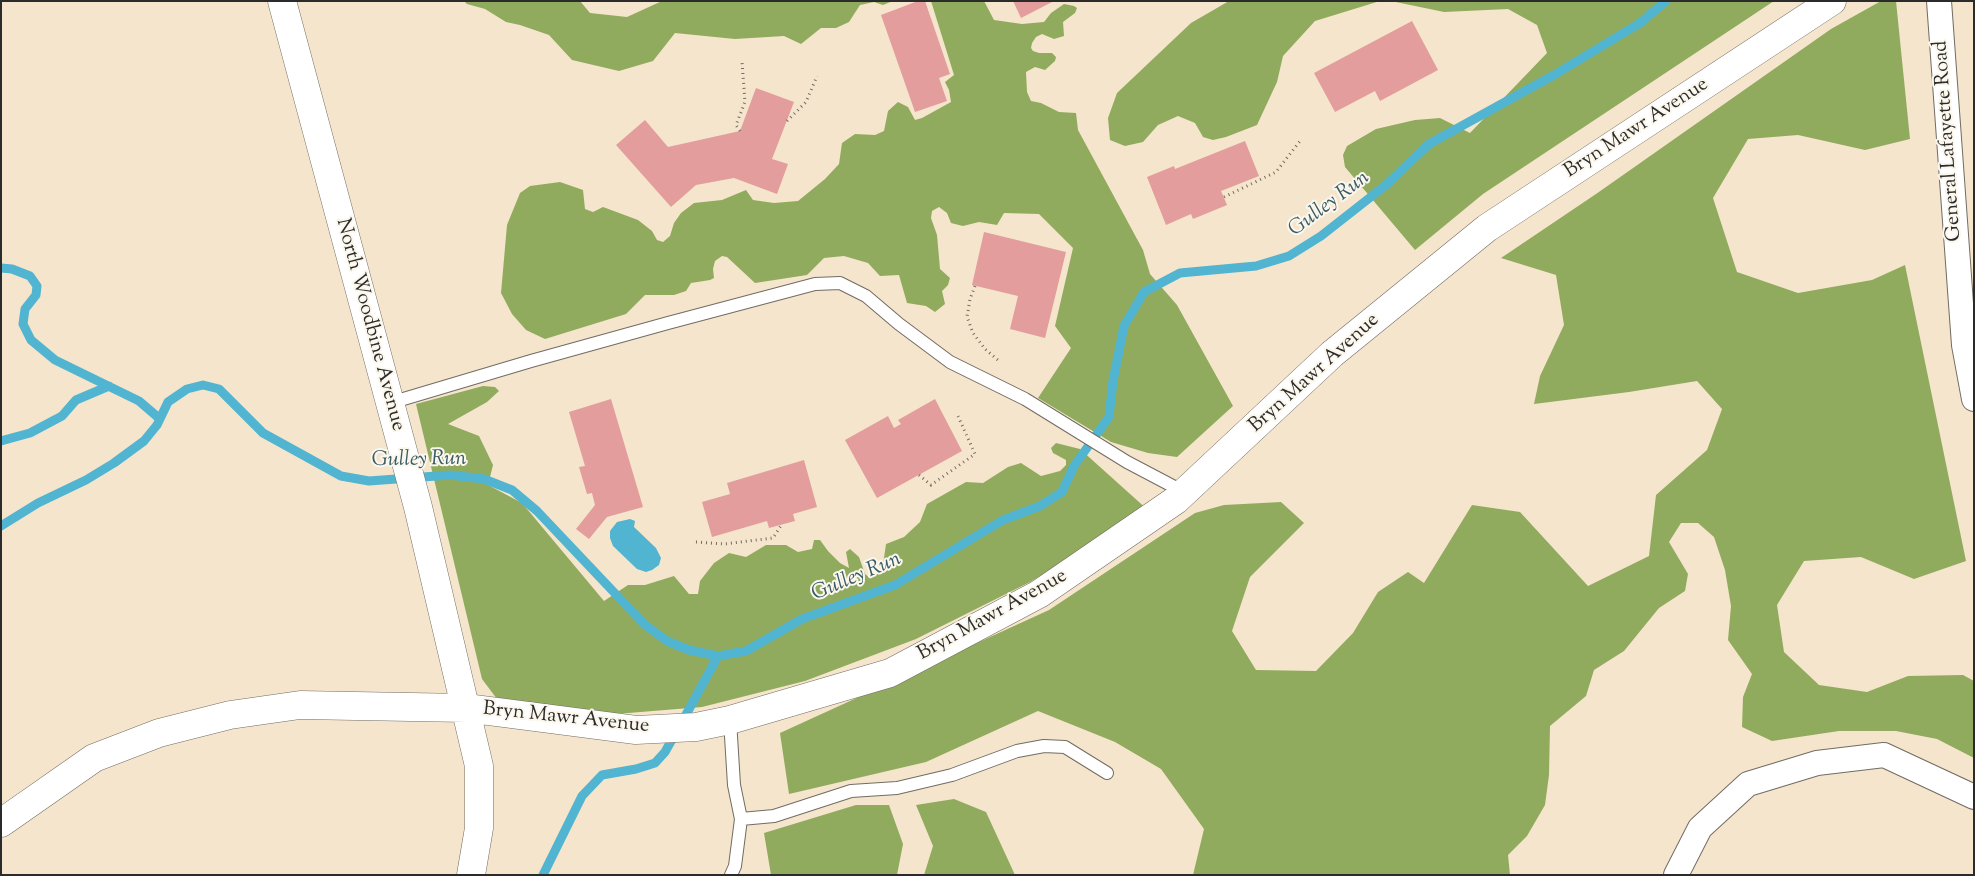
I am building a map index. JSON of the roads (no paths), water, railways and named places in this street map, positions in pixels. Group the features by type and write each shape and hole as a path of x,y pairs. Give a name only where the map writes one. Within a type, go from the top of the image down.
{"street":[{"name":"North Woodbine Avenue","path":"282,1 418,507 479,766 479,828 471,875"},
{"name":"Bryn Mawr Avenue","path":"1,824 94,758 159,733 230,715 300,705 466,708 636,730 696,727 730,720 890,674 1039,594 1176,500 1332,354 1487,228 1832,1"},
{"name":"General Lafayette Road","path":"1939,1 1974,399"},
{"path":"1676,875 1700,828 1748,784 1817,763 1884,754 1974,798"}],"lane":[{"path":"390,403 668,323 815,284 840,283 866,296 899,324 950,362 1025,399 1109,451 1184,492"},
{"path":"730,720 734,786 741,819 736,866 731,875"},
{"path":"741,819 774,816 851,791 897,788 952,775 1017,751 1044,746 1065,747 1107,773"}],"water":[{"path":"630,519 635,521 634,527 656,548 661,558 659,565 652,570 646,572 637,569 613,546 610,531 617,522"}],"waterway":[{"name":"Gulley Run","path":"1,526 38,503 86,480 114,463 144,441 157,425 168,402 187,389 203,385 219,389 263,433 341,476 369,481 450,475 484,479 512,490 537,511 644,624 667,641 689,650 718,656 746,651 802,619 895,585 1003,520 1040,506 1062,492 1074,466 1109,417 1113,381 1124,326 1144,292 1180,273 1256,266 1289,256 1321,236 1386,185 1429,144 1554,75 1640,23 1666,1"},
{"path":"1,268 12,269 30,276 37,286 36,295 25,309 23,324 31,340 55,360 139,401 160,419"},
{"path":"1,441 30,433 62,416 76,400 109,386"},
{"path":"682,722 718,656"},
{"path":"543,875 582,796 602,775 636,769 655,763 665,752 675,734"}]}
